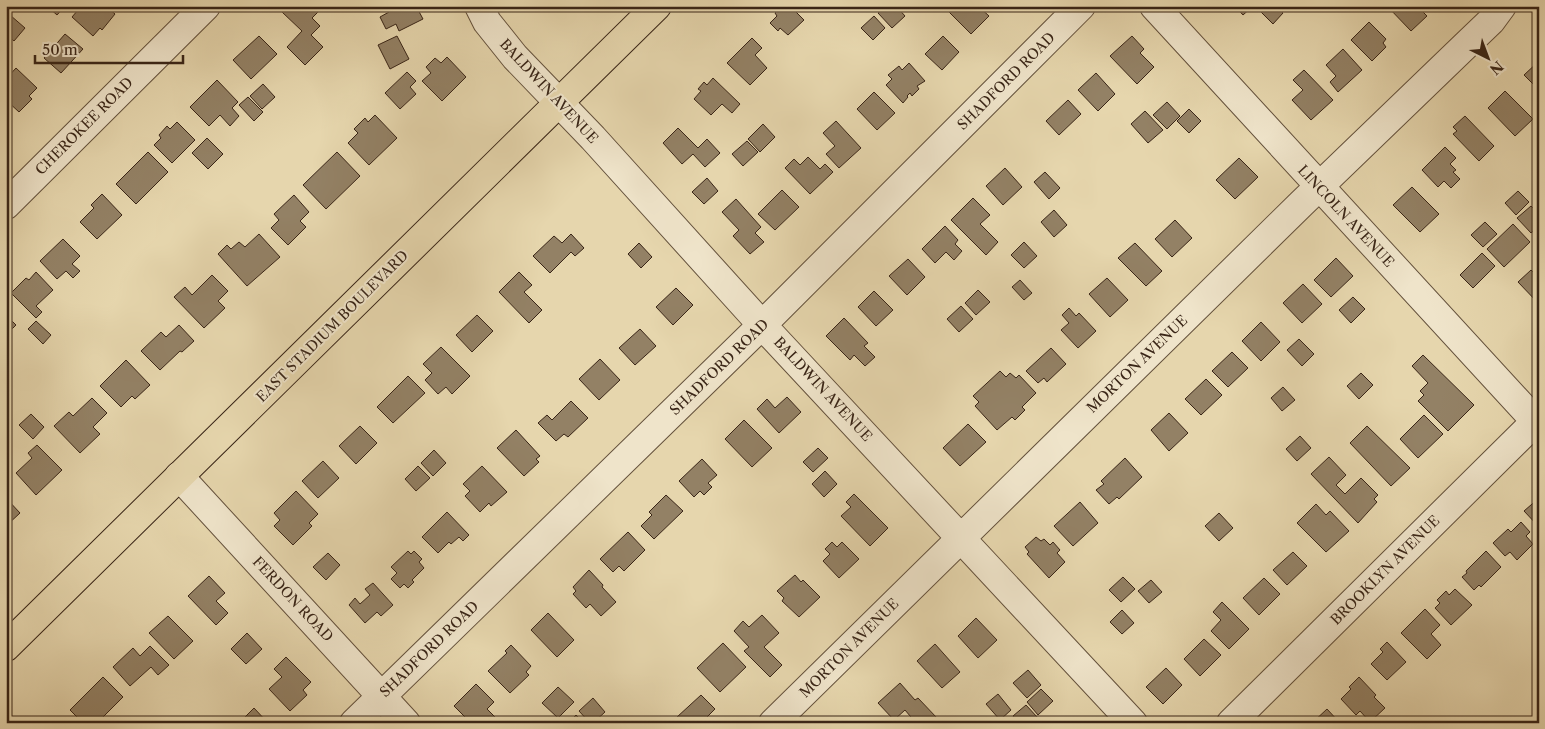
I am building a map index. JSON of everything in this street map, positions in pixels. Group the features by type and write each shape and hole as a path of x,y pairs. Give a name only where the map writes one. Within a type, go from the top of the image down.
{"main road":[{"name":"EAST STADIUM BOULEVARD","path":"6,647 658,6"}],"street":[{"name":"CHEROKEE ROAD","path":"6,205 206,6"},
{"name":"BALDWIN AVENUE","path":"479,6 488,22 515,56 593,138 762,325 962,537 1133,723"},
{"name":"SHADFORD ROAD","path":"354,723 762,325 1081,6"},
{"name":"LINCOLN AVENUE","path":"1154,6 1538,421"},
{"name":"MORTON AVENUE","path":"773,723 1319,186 1489,11"},
{"name":"BROOKLYN AVENUE","path":"1231,723 1538,421"},
{"name":"FERDON ROAD","path":"179,476 406,723"}],"building":[{"path":"47,6 65,6 57,15"},
{"path":"75,6 106,6 115,14 102,30 100,28 93,36 72,17 78,10"},
{"path":"288,6 324,6 312,18 320,26 311,35 323,47 305,65 287,47 302,31 282,12"},
{"path":"387,6 416,6 423,19 399,31 396,24 386,29 380,17 389,12"},
{"path":"785,6 796,6 799,9 796,12 804,20 788,35 780,28 778,31 770,23 777,16 775,13"},
{"path":"886,6 896,6 905,16 892,28 878,13"},
{"path":"943,6 978,6 989,16 971,34"},
{"path":"1235,6 1253,6 1243,15"},
{"path":"1266,6 1276,6 1283,13 1273,24 1261,12"},
{"path":"1387,6 1417,6 1427,16 1411,31"},
{"path":"10,15 25,28 14,41 6,34 6,18"},
{"path":"874,16 885,28 873,40 861,28"},
{"path":"1369,22 1386,39 1383,43 1386,47 1372,61 1351,40"},
{"path":"65,34 83,49 61,73 44,58"},
{"path":"259,36 277,54 251,79 233,60"},
{"path":"397,36 409,59 390,69 378,45"},
{"path":"943,36 959,52 942,70 925,54"},
{"path":"1132,36 1144,49 1140,53 1154,67 1137,84 1110,56"},
{"path":"752,38 762,48 755,55 767,68 750,85 727,63"},
{"path":"1343,49 1362,70 1338,92 1330,82 1336,76 1326,65"},
{"path":"447,57 466,77 442,101 422,81 431,73 426,67 435,58 441,63"},
{"path":"1539,61 1539,90 1524,75"},
{"path":"909,63 925,81 917,86 919,89 912,96 910,93 907,96 903,103 886,85 892,79 888,75 899,66 902,70"},
{"path":"16,68 37,88 29,96 32,99 19,112 6,100 6,79"},
{"path":"1304,70 1333,100 1311,120 1292,100 1303,90 1293,80"},
{"path":"407,72 416,81 410,87 416,94 400,109 385,93"},
{"path":"1096,73 1115,94 1098,111 1078,90"},
{"path":"713,78 740,104 732,113 722,104 711,115 694,99 701,91 698,89 704,82 707,85"},
{"path":"217,80 238,102 232,108 239,116 230,126 220,115 209,126 190,107"},
{"path":"263,84 275,97 262,109 250,96"},
{"path":"1505,91 1533,119 1515,136 1488,108"},
{"path":"874,92 895,113 877,130 857,109"},
{"path":"248,97 263,112 254,121 239,105"},
{"path":"1068,100 1081,114 1059,135 1046,121"},
{"path":"1167,102 1180,116 1167,129 1153,115"},
{"path":"1189,109 1201,121 1189,133 1177,121"},
{"path":"1145,111 1163,130 1148,143 1131,124"},
{"path":"375,115 397,138 369,165 348,143 358,133 354,129 365,118 368,122"},
{"path":"1465,116 1494,146 1479,161 1453,134 1457,131 1453,127"},
{"path":"836,121 861,148 839,168 826,154 835,146 823,133"},
{"path":"177,122 195,140 172,163 154,145 161,138 159,135 167,126 170,129"},
{"path":"763,124 775,137 760,152 748,139"},
{"path":"678,128 698,148 707,139 720,153 705,167 693,154 682,164 663,143"},
{"path":"207,138 223,154 208,169 192,153"},
{"path":"747,141 758,152 743,166 732,154"},
{"path":"1445,147 1456,158 1450,164 1456,170 1453,172 1460,179 1451,188 1444,181 1438,187 1422,170"},
{"path":"148,152 168,172 136,204 116,184"},
{"path":"337,152 360,176 326,209 303,185"},
{"path":"808,157 820,169 825,164 833,172 810,194 785,168 794,159 800,165"},
{"path":"1239,158 1258,177 1235,199 1216,180"},
{"path":"1005,168 1022,187 1003,205 986,186"},
{"path":"1045,172 1060,188 1049,199 1034,182"},
{"path":"707,178 718,191 704,204 692,192"},
{"path":"1412,187 1439,214 1420,232 1393,205"},
{"path":"782,190 799,207 775,230 758,214"},
{"path":"1518,191 1529,202 1516,215 1505,203"},
{"path":"102,194 122,215 97,239 80,222 94,208 91,205"},
{"path":"294,195 309,212 300,221 306,227 288,245 271,228 279,220 274,214"},
{"path":"973,198 990,215 980,224 998,242 986,255 951,220"},
{"path":"736,199 761,227 755,233 764,242 750,254 733,236 739,230 722,212"},
{"path":"1531,206 1539,214 1539,226 1531,233 1517,218"},
{"path":"1054,210 1067,225 1054,237 1041,222"},
{"path":"1175,220 1192,238 1172,257 1155,239"},
{"path":"1485,222 1497,234 1483,247 1471,235"},
{"path":"1513,224 1530,242 1504,267 1487,249"},
{"path":"945,226 958,240 955,244 962,251 954,260 946,252 935,263 922,249"},
{"path":"259,234 280,257 247,286 218,254 227,245 231,249 239,242 245,247"},
{"path":"571,234 584,248 575,256 571,252 550,273 533,256 554,236 562,243"},
{"path":"63,239 80,256 72,264 80,271 73,278 66,271 57,279 40,261"},
{"path":"1024,242 1037,256 1024,268 1011,255"},
{"path":"639,243 652,257 641,268 628,254"},
{"path":"1135,243 1162,271 1146,286 1118,258"},
{"path":"1482,253 1495,266 1473,288 1460,275"},
{"path":"1336,258 1353,276 1331,297 1314,280"},
{"path":"908,259 925,277 907,295 889,276"},
{"path":"1531,270 1537,276 1539,274 1539,304 1518,282"},
{"path":"36,272 53,290 36,306 42,312 36,318 11,293 26,278 29,280"},
{"path":"519,272 532,285 524,292 542,310 529,323 499,292"},
{"path":"212,275 228,291 218,301 225,308 204,328 174,297 185,287 192,295"},
{"path":"1107,278 1128,300 1110,317 1089,294"},
{"path":"1020,280 1032,293 1024,300 1012,287"},
{"path":"1303,284 1322,304 1302,323 1283,303"},
{"path":"676,288 693,305 673,325 656,307"},
{"path":"978,290 990,302 976,315 965,303"},
{"path":"874,291 893,310 876,326 858,307"},
{"path":"1353,297 1365,309 1351,323 1339,310"},
{"path":"961,306 973,319 959,332 947,319"},
{"path":"1069,308 1076,316 1079,313 1096,331 1078,348 1061,330 1069,323 1062,315"},
{"path":"6,315 16,325 8,333 6,331"},
{"path":"477,315 493,331 472,352 456,335"},
{"path":"844,318 868,343 864,346 875,357 865,366 854,355 850,360 826,336"},
{"path":"36,321 51,335 43,344 28,329"},
{"path":"1261,322 1280,342 1261,361 1242,341"},
{"path":"179,325 194,341 160,370 141,351 161,332 166,337"},
{"path":"640,329 656,346 635,365 619,348"},
{"path":"1299,339 1314,354 1302,366 1287,350"},
{"path":"441,347 470,376 452,394 446,387 438,394 425,380 432,373 423,364"},
{"path":"1051,348 1066,364 1047,382 1044,378 1038,383 1026,371"},
{"path":"1232,352 1248,368 1228,387 1212,371"},
{"path":"1423,355 1474,405 1448,431 1418,401 1424,395 1420,391 1428,383 1412,366"},
{"path":"600,359 620,380 599,400 579,379"},
{"path":"126,360 150,385 135,399 132,396 121,407 100,386"},
{"path":"1000,371 1006,377 1010,373 1016,378 1019,375 1036,393 1022,407 1025,410 1015,420 1012,417 997,430 975,406 979,402 973,396"},
{"path":"1361,373 1373,385 1359,399 1347,386"},
{"path":"408,376 425,393 393,423 377,407"},
{"path":"1206,379 1222,395 1201,415 1185,399"},
{"path":"1283,387 1295,400 1282,411 1271,398"},
{"path":"787,397 801,412 779,433 757,409 767,399 775,408"},
{"path":"92,398 107,413 93,427 100,434 80,453 54,426 69,412 73,416"},
{"path":"571,401 588,418 568,437 564,434 556,441 538,423 547,415 552,420"},
{"path":"1169,413 1188,433 1169,451 1151,430"},
{"path":"31,414 44,427 33,439 19,425"},
{"path":"1424,415 1443,434 1418,458 1400,439"},
{"path":"744,420 772,448 752,467 725,439"},
{"path":"968,424 986,442 960,466 943,448"},
{"path":"360,426 377,443 356,464 339,446"},
{"path":"1367,426 1410,468 1391,486 1350,443"},
{"path":"516,430 540,456 536,459 539,462 524,476 497,448"},
{"path":"1300,436 1311,448 1297,461 1286,449"},
{"path":"37,445 62,470 36,495 16,473 32,458 28,453"},
{"path":"818,448 828,458 813,472 803,462"},
{"path":"434,450 446,463 433,476 421,463"},
{"path":"1329,457 1346,475 1336,485 1345,494 1361,478 1378,495 1374,499 1377,502 1358,523 1311,474"},
{"path":"1125,458 1142,477 1119,499 1117,497 1109,504 1096,490 1104,484 1101,481"},
{"path":"702,459 717,475 708,483 712,487 704,495 700,491 694,497 679,481"},
{"path":"323,461 339,478 318,498 302,481"},
{"path":"418,466 430,478 416,491 405,479"},
{"path":"482,466 507,492 491,506 489,503 480,512 465,496 470,491 463,484"},
{"path":"825,471 837,484 824,497 812,484"},
{"path":"296,491 318,514 309,523 312,526 293,545 274,526 280,520 274,513"},
{"path":"854,494 888,528 870,546 841,516 851,507 846,502"},
{"path":"666,495 683,511 654,539 641,526 652,515 649,512"},
{"path":"6,498 20,513 6,526"},
{"path":"1539,498 1539,527 1524,511"},
{"path":"1080,502 1098,523 1073,546 1054,526"},
{"path":"1316,504 1326,515 1330,511 1349,531 1326,552 1297,523"},
{"path":"447,512 469,535 463,541 459,537 451,544 449,542 438,553 422,537"},
{"path":"1219,513 1233,528 1219,541 1205,526"},
{"path":"1521,522 1530,532 1526,536 1533,544 1517,560 1510,552 1505,556 1493,543 1508,529 1511,532"},
{"path":"628,532 645,550 624,571 619,566 613,572 600,559"},
{"path":"1036,537 1041,541 1044,539 1050,545 1053,542 1060,550 1057,553 1065,562 1049,578 1027,554 1029,552 1025,547"},
{"path":"832,542 837,547 842,542 859,559 839,578 823,561 830,554 825,549"},
{"path":"408,551 411,554 414,551 422,559 419,562 424,568 412,580 414,582 408,588 404,584 400,588 391,579 397,573 391,567"},
{"path":"1486,551 1501,567 1481,587 1479,585 1474,590 1462,577"},
{"path":"1293,552 1307,566 1287,585 1273,570"},
{"path":"328,553 340,565 326,580 313,567"},
{"path":"589,570 616,602 601,616 590,604 586,608 573,594 576,591 573,587"},
{"path":"795,575 801,582 803,580 820,597 799,617 782,601 784,598 777,591"},
{"path":"209,576 225,593 216,601 228,613 216,625 188,596"},
{"path":"1123,577 1135,589 1121,602 1109,590"},
{"path":"1264,578 1280,594 1259,615 1243,598"},
{"path":"1151,580 1162,592 1149,603 1138,591"},
{"path":"373,583 393,605 381,616 377,612 365,623 349,605 355,598 360,604 370,595 365,589"},
{"path":"1455,589 1472,605 1451,625 1435,608 1440,603 1437,600 1446,591 1449,595"},
{"path":"1222,602 1249,629 1229,649 1211,631 1221,620 1213,612"},
{"path":"1425,609 1440,625 1431,634 1441,645 1427,659 1401,633"},
{"path":"1122,610 1134,623 1122,634 1110,622"},
{"path":"548,613 574,640 557,657 531,630"},
{"path":"762,615 779,633 764,647 782,665 770,677 744,651 749,647 734,631 743,621 749,627"},
{"path":"168,616 193,641 174,659 149,633"},
{"path":"976,618 997,640 978,658 958,636"},
{"path":"247,633 262,649 246,664 231,649"},
{"path":"1204,639 1221,655 1200,676 1184,659"},
{"path":"1387,642 1406,662 1387,680 1371,664 1383,652 1380,649"},
{"path":"723,643 746,667 720,692 697,668"},
{"path":"935,644 960,672 942,688 917,661"},
{"path":"511,645 531,666 526,672 529,675 510,693 488,671 507,653 505,651"},
{"path":"150,646 169,665 158,675 151,667 130,686 113,667 133,648 140,656"},
{"path":"286,657 311,682 303,690 307,695 290,711 269,689 282,677 274,669"},
{"path":"1166,668 1182,685 1163,704 1146,687"},
{"path":"1028,670 1041,685 1027,698 1013,683"},
{"path":"103,677 123,697 97,723 83,723 70,710"},
{"path":"1359,677 1385,708 1370,722 1360,711 1356,715 1341,699"},
{"path":"900,683 915,700 918,698 937,718 932,723 916,723 905,710 894,720 878,703"},
{"path":"476,684 494,702 487,709 496,718 491,723 471,723 454,706"},
{"path":"558,687 574,702 558,718 542,703"},
{"path":"1041,689 1053,701 1038,715 1027,702"},
{"path":"998,694 1011,710 1000,720 986,704"},
{"path":"701,695 715,709 701,723 683,723 677,717"},
{"path":"593,698 605,712 593,723 590,723 579,711"},
{"path":"1026,705 1038,718 1033,723 1018,723 1013,716"},
{"path":"254,708 268,723 239,723"},
{"path":"1327,709 1340,723 1312,723"},
{"path":"576,715 584,723 568,723"}]}
